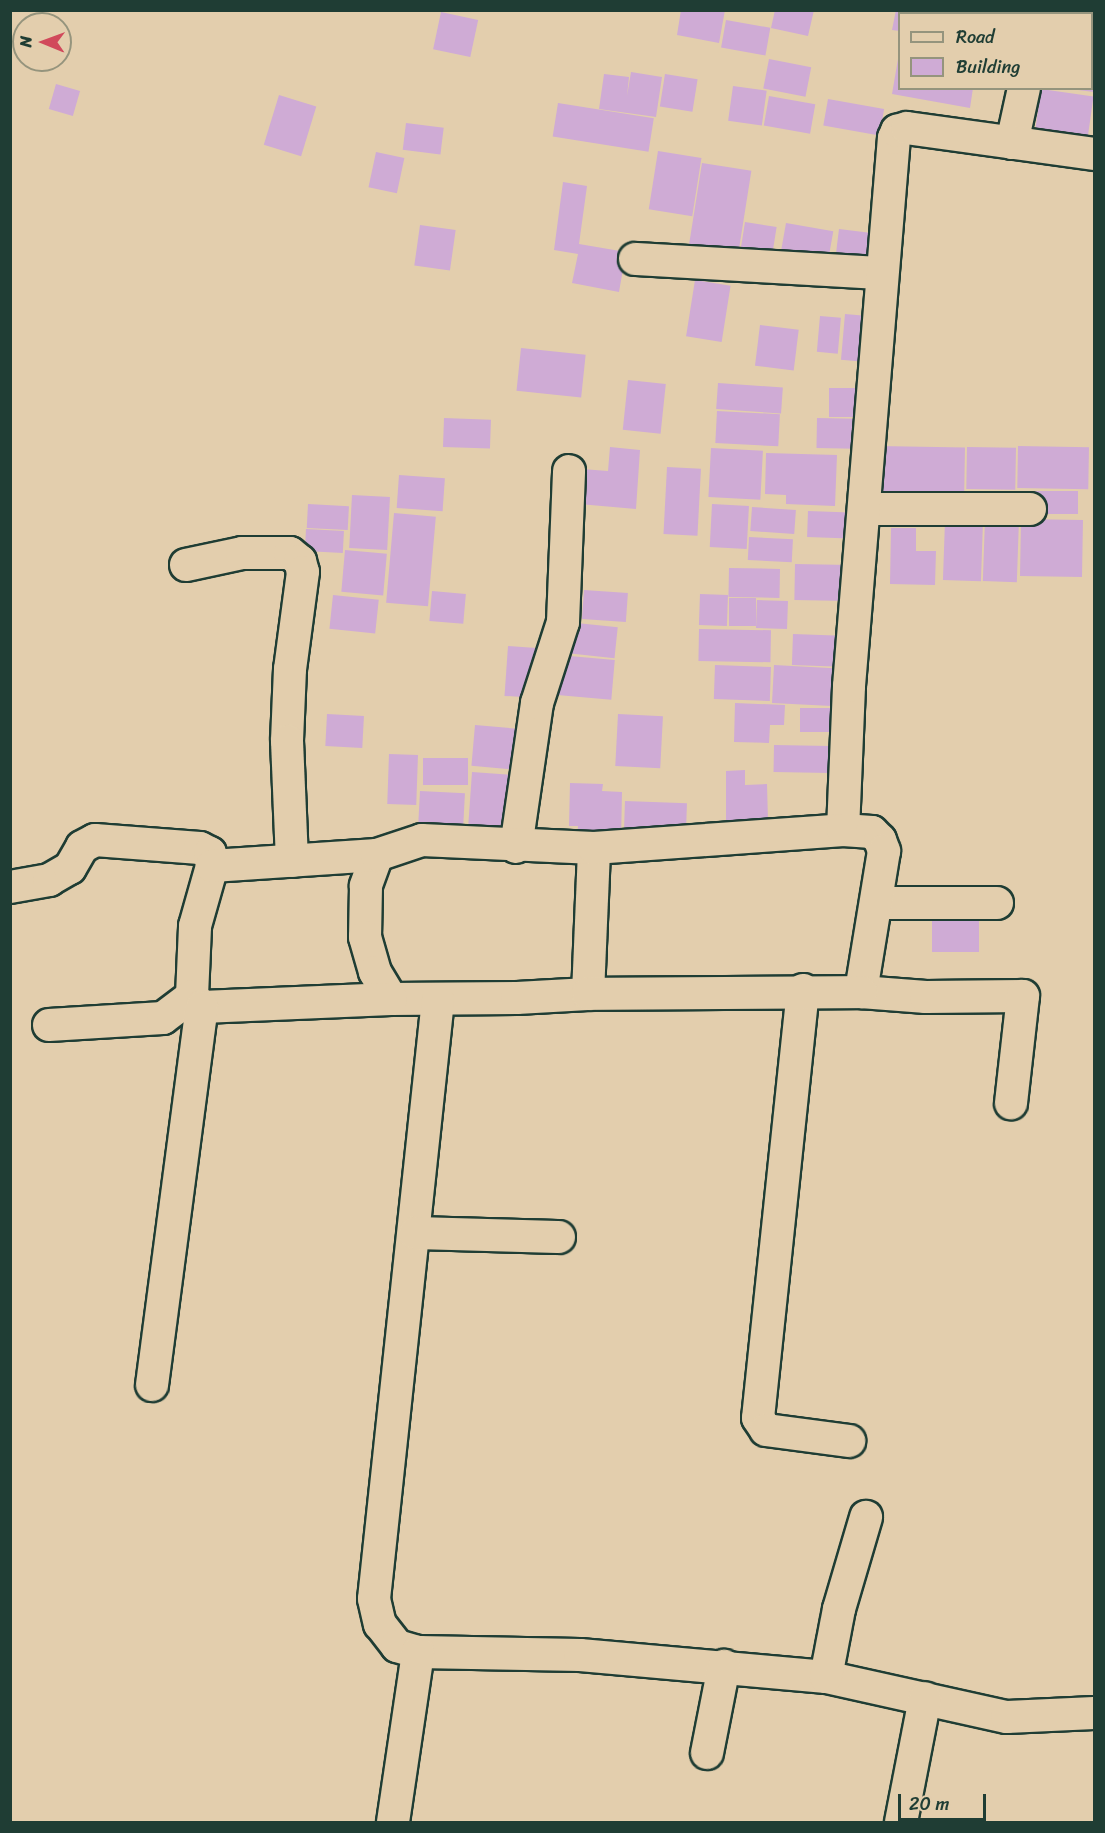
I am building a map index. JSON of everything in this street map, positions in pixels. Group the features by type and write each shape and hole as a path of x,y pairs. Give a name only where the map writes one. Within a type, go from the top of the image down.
{"street":[{"path":"1012,143 1024,90"},
{"path":"843,830 849,686 866,510 881,273 897,131 907,128 1095,154"},
{"path":"635,259 881,273"},
{"path":"516,847 537,703 563,622 569,471"},
{"path":"866,510 1030,509"},
{"path":"186,565 242,553 290,553 300,561 303,572 290,669 287,741 292,861"},
{"path":"212,866 377,855 422,840 516,847 594,848 843,830 872,832 880,840 884,851 861,992"},
{"path":"10,887 49,880 70,868 82,847 95,840 200,848 210,853 212,866 195,926 197,1002 152,1385"},
{"path":"588,994 594,848"},
{"path":"377,855 366,886 365,937 375,972 391,999"},
{"path":"877,903 997,903"},
{"path":"802,990 758,1418 766,1430 849,1441"},
{"path":"49,1025 163,1018 197,1002 438,1000 588,994 802,990 926,997 1023,996 1011,1103"},
{"path":"438,1000 416,1233 374,1599 380,1624 397,1646 418,1652 580,1655 724,1666 826,1677 1008,1717 1095,1713"},
{"path":"416,1233 559,1237"},
{"path":"826,1677 839,1609 866,1517"},
{"path":"393,1822 418,1652"},
{"path":"707,1754 724,1666"},
{"path":"901,1822 925,1698"}],"building":[{"path":"681,10 725,10 719,43 677,35"},
{"path":"775,10 814,10 808,36 771,28"},
{"path":"896,10 988,10 898,12 898,31 892,30"},
{"path":"441,12 478,20 470,57 433,49"},
{"path":"726,20 770,28 765,55 721,48"},
{"path":"769,59 811,67 805,97 763,88"},
{"path":"898,59 898,90 973,90 970,108 892,94"},
{"path":"631,72 662,77 656,117 599,109 604,74 629,77 627,96"},
{"path":"665,74 698,79 692,112 660,107"},
{"path":"1093,74 1094,92 1078,90 1093,90"},
{"path":"56,84 80,91 73,116 49,109"},
{"path":"733,86 767,91 762,125 728,121"},
{"path":"1041,90 1093,96 1086,150 1033,142"},
{"path":"279,95 316,106 301,156 264,145"},
{"path":"769,96 815,104 810,134 764,126"},
{"path":"828,99 884,109 879,135 823,126"},
{"path":"558,103 654,118 648,152 553,137"},
{"path":"406,123 444,128 440,154 403,150"},
{"path":"658,151 701,158 692,216 649,209"},
{"path":"376,152 404,158 397,193 369,187"},
{"path":"702,163 751,171 737,263 687,255"},
{"path":"563,182 587,186 579,244 626,252 619,292 572,283 578,254 554,250"},
{"path":"745,222 777,227 771,260 740,255"},
{"path":"786,223 833,231 828,263 780,255"},
{"path":"420,225 456,230 450,271 414,266"},
{"path":"839,229 878,234 874,267 835,262"},
{"path":"695,280 731,286 722,342 686,336"},
{"path":"845,314 868,316 864,362 841,360"},
{"path":"820,316 841,318 838,354 817,352"},
{"path":"760,325 799,330 794,370 755,366"},
{"path":"521,348 586,355 581,398 517,391"},
{"path":"628,380 666,384 661,434 623,430"},
{"path":"718,383 783,388 781,413 716,409"},
{"path":"829,388 864,388 864,417 829,417"},
{"path":"717,411 780,414 778,446 715,443"},
{"path":"444,418 491,420 490,449 443,447"},
{"path":"817,418 869,419 868,449 816,448"},
{"path":"878,446 965,448 964,498 877,496"},
{"path":"1018,446 1089,447 1088,489 1017,488"},
{"path":"610,447 640,450 636,509 579,504 582,469 608,471"},
{"path":"967,447 1016,448 1015,490 966,489"},
{"path":"711,448 763,451 760,500 708,497"},
{"path":"766,453 837,455 835,506 786,504 786,495 765,494"},
{"path":"667,467 701,469 697,536 663,534"},
{"path":"399,475 445,478 443,511 397,508"},
{"path":"1034,491 1078,491 1078,514 1034,514"},
{"path":"352,495 390,497 387,550 349,548"},
{"path":"308,504 349,506 348,530 307,528"},
{"path":"712,504 749,506 747,549 710,547"},
{"path":"752,507 796,510 794,534 750,531"},
{"path":"808,511 857,513 856,539 807,537"},
{"path":"394,513 436,517 428,606 386,603"},
{"path":"985,519 1019,520 1017,582 983,581"},
{"path":"1021,519 1083,520 1082,577 1020,576"},
{"path":"945,521 983,522 981,581 943,580"},
{"path":"891,528 916,528 916,551 936,551 935,585 890,584"},
{"path":"306,529 344,531 343,553 305,551"},
{"path":"749,537 793,539 792,562 748,560"},
{"path":"345,550 387,554 383,596 341,592"},
{"path":"795,564 850,565 849,601 794,600"},
{"path":"729,568 780,569 779,598 728,597"},
{"path":"584,590 628,593 626,622 582,619"},
{"path":"432,591 466,594 463,624 429,621"},
{"path":"700,594 728,595 727,626 699,625"},
{"path":"333,595 379,600 375,634 329,629"},
{"path":"729,598 756,598 756,626 729,626"},
{"path":"757,600 788,601 787,629 756,628"},
{"path":"567,622 618,627 614,658 564,653"},
{"path":"699,629 771,630 770,662 698,661"},
{"path":"793,634 842,636 841,667 792,665"},
{"path":"508,646 540,648 536,698 505,696"},
{"path":"558,655 615,660 611,700 555,695"},
{"path":"715,665 771,667 770,701 714,699"},
{"path":"774,665 834,668 832,706 772,703"},
{"path":"735,703 785,705 784,725 770,725 769,743 734,742"},
{"path":"800,708 831,708 831,732 800,732"},
{"path":"327,714 364,716 362,748 325,746"},
{"path":"618,714 663,716 660,768 615,766"},
{"path":"475,725 523,729 519,770 471,766"},
{"path":"774,745 830,746 830,773 774,772"},
{"path":"389,754 418,755 416,805 387,804"},
{"path":"423,758 468,758 468,785 423,785"},
{"path":"745,770 745,785 767,784 768,821 726,821 726,771"},
{"path":"472,772 518,775 513,838 468,835"},
{"path":"570,783 603,784 602,791 622,792 621,841 577,839 578,826 569,826"},
{"path":"420,791 465,793 463,834 418,832"},
{"path":"625,801 687,803 686,839 624,837"},
{"path":"932,920 979,920 979,952 932,952"}]}
